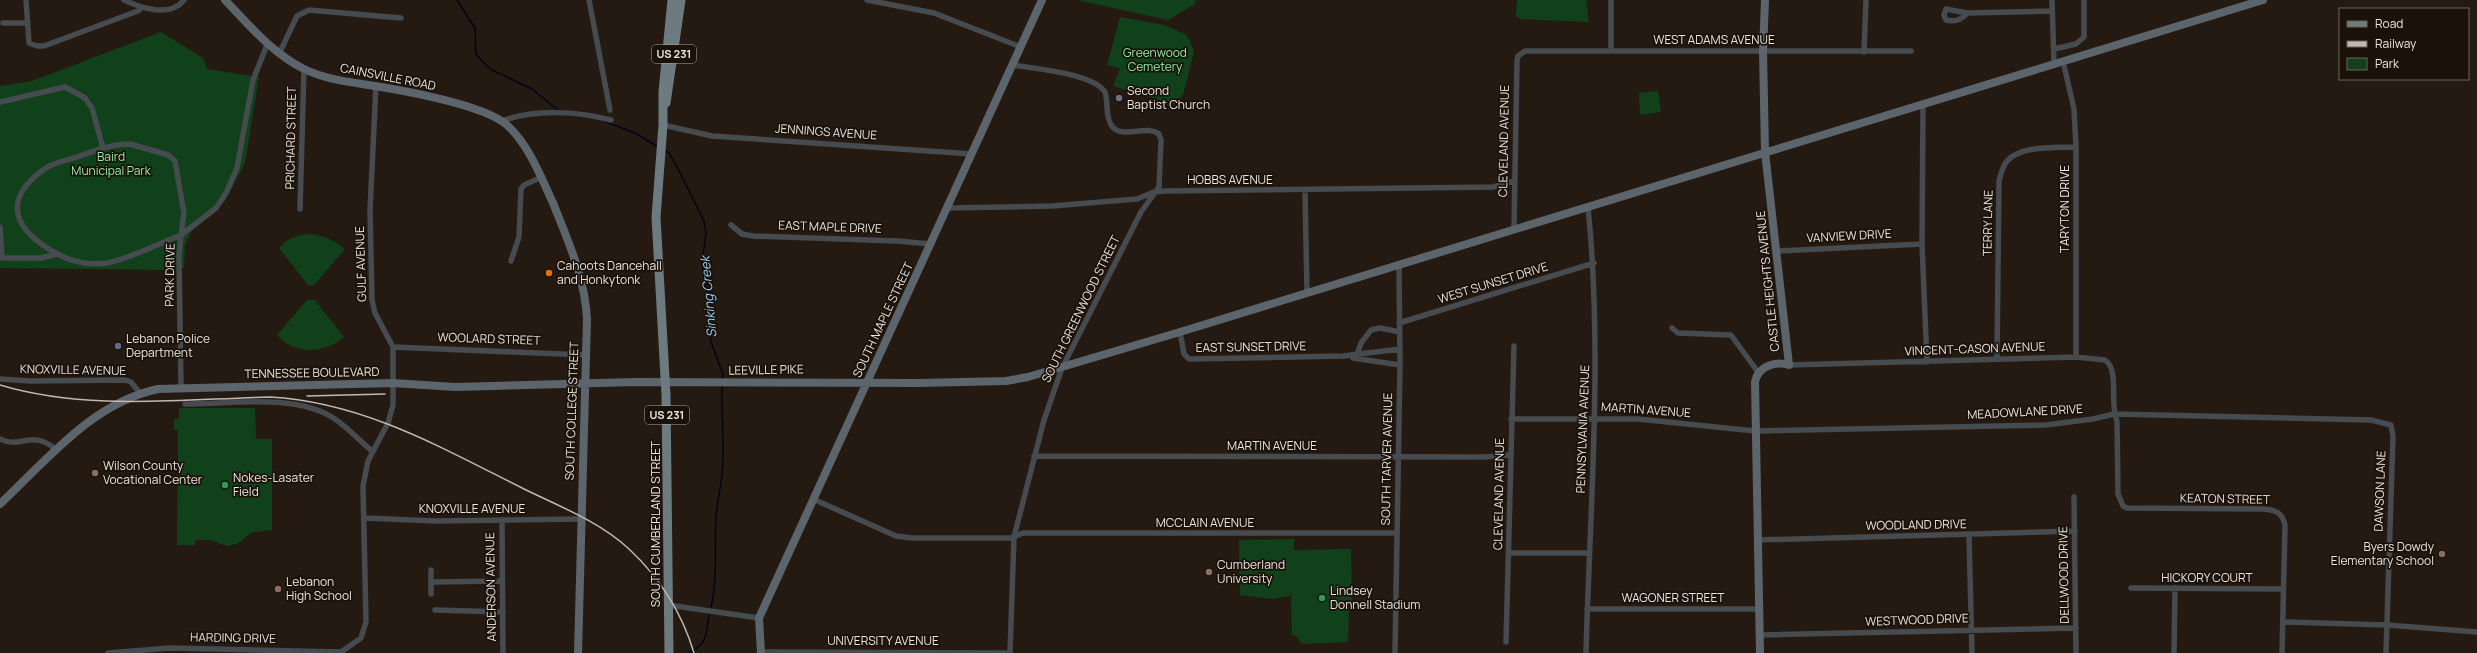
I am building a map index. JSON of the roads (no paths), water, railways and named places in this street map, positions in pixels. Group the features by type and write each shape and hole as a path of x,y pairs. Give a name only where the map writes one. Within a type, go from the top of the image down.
{"main road":[{"name":"SOUTH CUMBERLAND STREET","path":"669,653 666,383 657,239 658,177 664,108 663,92 672,0"},
{"name":"SOUTH CUMBERLAND STREET","path":"664,108 669,95 681,0"}],"street":[{"path":"26,0 29,43 37,46 44,46 138,11 140,8"},
{"path":"124,0 140,8 174,9 184,0"},
{"name":"CAINSVILLE ROAD","path":"225,0 267,45 304,69 336,80 376,86 466,106 502,121 517,136 542,177"},
{"path":"589,0 610,110"},
{"path":"867,0 934,14 1021,47"},
{"name":"SOUTH MAPLE STREET","path":"761,652 759,618 1042,0"},
{"path":"1611,0 1611,50"},
{"name":"CASTLE HEIGHTS AVENUE","path":"1758,372 1774,364 1789,365 1765,152 1763,51 1765,0"},
{"path":"1864,52 1866,0"},
{"path":"2052,0 2054,63"},
{"path":"2054,49 2076,44 2084,37 2084,0"},
{"name":"LEEVILLE PIKE","path":"666,383 1006,381 1062,368 1399,265 1514,228 1588,207 2263,0"},
{"path":"279,54 297,16 309,10 401,18"},
{"path":"1967,13 2052,11"},
{"path":"3,23 27,23"},
{"name":"PARK DRIVE","path":"181,387 179,257 181,235 216,208 226,193 237,168 253,80 267,45"},
{"name":"WEST ADAMS AVENUE","path":"1519,55 1533,50 1911,51"},
{"name":"CLEVELAND AVENUE","path":"1514,228 1517,61 1519,55"},
{"name":"TARYTON DRIVE","path":"2062,61 2074,109 2076,147 2076,357"},
{"path":"1013,65 1079,77 1095,83 1105,92 1108,119 1116,129 1125,132 1152,131 1159,134 1161,140 1158,186 1154,192"},
{"name":"PRICHARD STREET","path":"300,209 304,69"},
{"name":"GULF AVENUE","path":"355,644 361,638 366,622 363,486 372,451 388,423 393,405 393,347 375,313 372,300 370,210 376,86"},
{"path":"0,102 65,87 85,98 103,148"},
{"path":"1923,105 1922,244 1927,362"},
{"path":"502,121 517,115 543,113 591,115 612,120"},
{"name":"JENNINGS AVENUE","path":"663,129 679,130 712,136 972,154"},
{"path":"130,144 168,155 175,160 184,213 181,235 107,263 77,262 57,254 38,242 25,230 17,214 16,204 18,196 28,184 47,168 103,148 130,144"},
{"name":"TERRY LANE","path":"1997,359 1999,182 2003,166 2010,158 2028,151 2076,147"},
{"path":"511,261 519,237 521,189 524,185 542,177"},
{"name":"SOUTH COLLEGE STREET","path":"542,177 574,257 586,298 578,653"},
{"name":"HOBBS AVENUE","path":"948,208 1052,206 1137,199 1154,192 1493,187 1514,182"},
{"path":"1305,190 1307,293"},
{"name":"SOUTH GREENWOOD STREET","path":"1010,653 1014,537 1034,456 1051,397 1062,368 1141,212 1154,192"},
{"name":"PENNSYLVANIA AVENUE","path":"1586,653 1596,363 1594,263 1588,207"},
{"name":"EAST MAPLE DRIVE","path":"731,225 742,234 753,236 814,237 931,244"},
{"path":"0,227 2,258 41,258 57,254"},
{"name":"VANVIEW DRIVE","path":"1777,251 1922,244"},
{"name":"WEST SUNSET DRIVE","path":"1400,323 1594,263"},
{"name":"SOUTH TARVER AVENUE","path":"1395,653 1400,365 1399,265"},
{"path":"1357,356 1356,353 1368,332 1380,328 1400,332"},
{"path":"1672,328 1678,332 1731,335 1758,372 1754,382 1760,653"},
{"name":"EAST SUNSET DRIVE","path":"1180,332 1184,354 1189,359 1357,356 1400,349"},
{"name":"CLEVELAND AVENUE","path":"1506,642 1514,346"},
{"name":"WOOLARD STREET","path":"393,347 585,355"},
{"name":"EAST SUNSET DRIVE","path":"1357,356 1400,365"},
{"name":"VINCENT-CASON AVENUE","path":"1789,365 2076,357 2100,358 2111,366 2114,414"},
{"name":"KNOXVILLE AVENUE","path":"0,378 30,381 125,380 131,382 140,393"},
{"name":"TENNESSEE BOULEVARD","path":"0,504 57,450 105,409 140,393 181,387 393,383 455,386 666,383"},
{"path":"185,404 279,403 302,405 334,419 372,451"},
{"name":"MEADOWLANE DRIVE","path":"1755,431 2046,425 2093,419 2114,414 2371,420 2391,425"},
{"name":"KEATON STREET","path":"2114,414 2117,421 2118,494 2123,506 2131,508 2263,509 2278,511 2282,515 2285,526 2282,589 2282,653"},
{"name":"MARTIN AVENUE","path":"1511,419 1638,419 1755,431"},
{"name":"DAWSON LANE","path":"2386,653 2393,444 2391,425"},
{"path":"0,439 9,442 40,439 57,450"},
{"name":"MARTIN AVENUE","path":"1034,456 1398,457 1510,455"},
{"name":"DELLWOOD DRIVE","path":"2074,497 2076,653"},
{"name":"MCCLAIN AVENUE","path":"813,500 896,536 916,538 1014,537 1024,533 1397,533"},
{"name":"KNOXVILLE AVENUE","path":"364,518 436,521 581,519"},
{"name":"ANDERSON AVENUE","path":"502,520 503,653"},
{"name":"WOODLAND DRIVE","path":"1758,540 2075,532"},
{"path":"1969,535 1972,653"},
{"path":"1509,553 1589,553"},
{"path":"431,570 431,594"},
{"path":"432,582 502,581"},
{"name":"HICKORY COURT","path":"2131,588 2282,589"},
{"path":"2174,653 2175,588"},
{"path":"668,605 759,618"},
{"name":"WAGONER STREET","path":"1587,609 1759,609"},
{"path":"435,610 503,612"},
{"path":"2283,622 2387,625 2477,632"},
{"name":"WESTWOOD DRIVE","path":"1759,635 2076,628"},
{"name":"HARDING DRIVE","path":"108,653 170,648 341,652 355,644"},
{"name":"UNIVERSITY AVENUE","path":"761,652 1010,653"}],"waterway":[{"name":"Sinking Creek","path":"457,0 475,28 476,54 490,69 532,89 559,111"},
{"name":"Sinking Creek","path":"568,115 582,117"},
{"name":"Sinking Creek","path":"601,120 635,133 657,146"},
{"name":"Sinking Creek","path":"664,150 669,153 677,167 704,221 706,234 702,261 708,293 711,342 723,374 722,380"},
{"name":"Sinking Creek","path":"711,607 715,574 716,513 723,463 722,386"},
{"name":"Sinking Creek","path":"689,653 700,646 703,642 709,615"}],"railway":[{"path":"0,385 33,393 100,401 134,402 270,397 304,401 370,417 432,443 579,515 618,539 640,560 660,584 683,624 694,653"},
{"path":"307,396 385,394"}],"place":[{"name":"Second Baptist Church","path":"1119,98"},
{"name":"Cahoots Dancehall and Honkytonk","path":"549,273"},
{"name":"Lebanon Police Department","path":"118,346"},
{"name":"Wilson County Vocational Center","path":"95,473"},
{"name":"Nokes-Lasater Field","path":"225,485"},
{"name":"Byers Dowdy Elementary School","path":"2442,554"},
{"name":"Cumberland University","path":"1209,572"},
{"name":"Lebanon High School","path":"278,589"},
{"name":"Lindsey Donnell Stadium","path":"1322,598"}],"park label":[{"name":"Greenwood Cemetery","path":"1155,60"},
{"name":"Baird Municipal Park","path":"111,164"}]}
